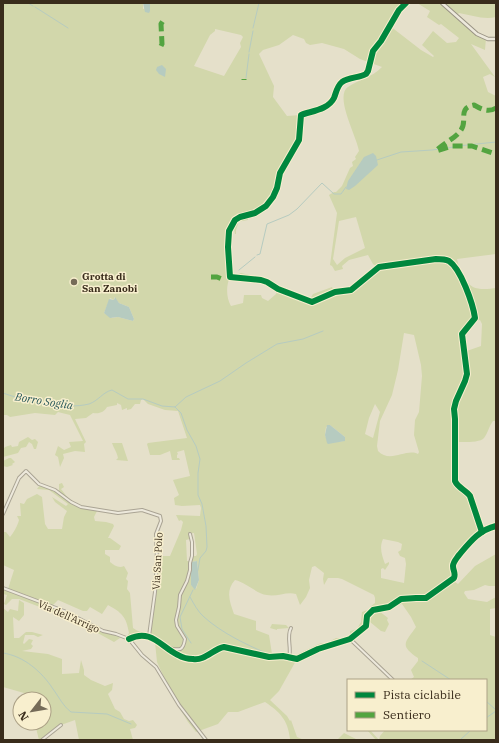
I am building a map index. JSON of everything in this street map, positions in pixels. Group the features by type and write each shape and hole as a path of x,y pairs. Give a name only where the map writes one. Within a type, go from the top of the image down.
{"street":[{"path":"406,3 399,10 381,41 373,51 366,74 343,82 337,88 333,100 329,105 311,113 301,115 299,140 280,173 277,188 273,197 266,206 255,213 235,220 229,231 228,247 230,276 262,280 276,288 312,302 335,292 349,291 356,287 374,270 383,266 436,259 443,259 453,265 470,297 475,318 462,334 467,374 454,409 455,481 470,496 482,532"},
{"path":"442,3 477,34 488,39 496,39"},
{"name":"Via San Polo","path":"3,514 19,478 26,471 39,484 55,490 71,502 81,506 118,513 142,510 160,516 161,521 156,534 157,561 155,592 149,636"},
{"path":"206,740 179,705 158,670 141,655 128,639 138,636 149,636 182,657 198,660 219,648 231,648 269,657 283,656 297,659 318,649 350,639 366,626 367,616 372,610 388,606 401,599 426,598 451,581 455,575 453,567 454,562 472,539 482,532 496,526"},
{"path":"167,648 178,650 181,649 184,644 185,639 177,626 176,620 180,595 187,581 190,570 192,556 192,542 190,534"},
{"name":"Via dell'Arrigo","path":"3,588 64,611 103,631 128,639"},
{"path":"289,657 291,654 290,628"},
{"path":"350,639 392,679"},
{"path":"42,740 61,725"}],"green space":[{"path":"3,3 143,3 143,9 150,6 150,3 403,3 390,26 421,50 433,57 434,56 422,45 433,31 447,43 456,42 459,38 441,24 439,25 427,17 430,11 417,3 496,3 496,17 482,18 459,13 456,16 464,24 486,38 485,50 471,44 495,77 490,74 483,77 488,92 496,96 496,254 457,259 462,274 470,285 478,289 496,288 496,421 493,421 490,425 482,440 456,442 455,481 470,496 482,532 472,539 453,565 455,575 452,580 458,584 475,566 496,554 496,586 485,585 474,590 465,591 464,593 468,599 487,602 496,597 496,608 490,609 490,635 496,637 496,740 379,740 384,731 487,731 487,679 411,679 414,677 411,670 418,661 418,658 408,650 406,644 416,627 402,604 379,611 388,618 387,620 389,624 385,632 381,631 370,622 353,637 317,649 297,659 279,691 270,700 287,716 290,721 291,720 297,737 304,740 290,739 289,732 282,717 275,709 265,702 238,712 228,712 218,724 196,732 174,699 157,662 155,642 149,636 155,592 157,556 170,556 183,522 181,520 179,521 176,515 200,516 200,505 175,505 174,498 179,495 173,480 190,476 184,450 177,452 177,458 180,460 172,460 170,451 160,455 150,455 147,444 187,438 178,411 165,410 148,404 143,399 141,400 140,404 135,404 131,409 127,410 127,408 122,410 121,405 117,403 117,405 107,407 102,412 93,413 86,418 75,419 86,442 84,444 85,452 75,451 63,454 64,458 60,467 58,457 55,455 58,446 64,450 71,447 69,442 83,441 70,415 58,412 55,415 35,413 10,417 3,415","holes":["215,29 241,35 243,37 240,43 241,47 224,76 194,66 210,35 215,31","293,35 304,39 306,43 310,45 322,43 344,49 360,59 382,67 374,74 352,84 344,92 345,108 359,151 355,157 356,159 352,162 353,166 350,168 342,186 336,192 329,195 337,213 330,265 335,271 343,269 342,266 349,260 368,255 373,264 376,266 367,277 353,287 341,289 333,289 332,287 313,294 310,299 303,299 278,289 276,294 268,301 262,298 261,295 244,295 243,303 231,306 227,292 230,277 228,235 233,224 236,234 237,222 248,220 248,215 260,210 269,201 299,140 301,115 287,116 273,97 274,86 259,54 263,50 279,45","356,217 365,248 345,258 337,265 333,259 339,221","114,297 119,303 129,307 134,319 133,321 118,317 112,318 104,313 110,298 114,300","480,320 482,324 481,346 464,352 462,334 473,321","404,333 414,335 422,376 419,412 415,420 414,435 419,452 418,454 408,453 388,456 383,455 378,451 377,446 380,421 392,395","375,404 380,412 373,438 365,434 369,418","330,425 345,437 344,441 328,443 325,435 326,427","194,533 197,554 196,556 193,556 193,554 191,561 187,561 186,540 190,539 189,534","383,539 402,544 401,550 398,552 400,556 405,558 406,564 404,583 381,578 381,569 383,568 385,570 389,564 389,562 385,564 382,555","197,561 199,580 196,589 191,585 192,562","315,566 324,573 324,585 328,578 342,579 374,595 375,603 370,607 370,609 362,612 361,622 357,629 350,631 350,635 343,638 336,638 327,643 321,643 296,655 272,654 269,635 256,630 256,621 234,614 229,597 230,588 235,580 244,583 263,594 274,595 293,593 296,594 300,605 310,588 309,580 312,567"]},
{"path":"241,273 266,279 267,282 234,276"},
{"path":"28,437 32,440 35,439 38,442 36,449 34,449 32,444 29,442 26,447 21,448 18,453 3,457 3,450 5,447 11,445 12,447 18,446 19,442"},
{"path":"112,443 122,443 128,461 116,460 118,456"},
{"path":"9,458 15,462 12,464 13,465 7,467 3,466 3,461"},
{"path":"62,483 64,487 61,489 71,502 81,507 98,509 94,517 95,521 113,524 114,526 108,538 121,546 119,550 105,550 105,554 110,557 110,562 118,567 124,566 128,573 126,579 128,581 127,589 130,593 133,628 148,636 147,639 134,640 126,638 129,633 125,619 117,610 108,605 102,614 90,607 87,611 83,611 58,600 51,607 106,633 119,636 120,638 114,642 94,631 81,627 66,617 19,599 12,599 6,605 4,604 7,595 3,594 5,588 8,589 14,570 3,565 3,532 6,532 10,537 19,520 17,516 21,516 20,503 24,504 27,499 37,494 42,497 45,524 48,529 62,529 64,517 67,511 55,502 52,497 66,506 68,504 49,490 37,489 40,485 59,492 59,484"},
{"path":"19,600 24,603 24,615 19,621 13,617 14,638 19,638 26,632 43,635 38,637 34,635 25,635 23,643 24,644 29,639 33,640 31,644 33,646 31,649 22,651 48,654 62,659 62,674 79,673 81,660 84,675 105,686 113,683 112,690 108,694 115,709 120,712 124,719 129,721 133,720 137,725 135,728 130,729 133,740 79,740 75,720 61,725 42,740 39,740 37,731 52,731 52,691 17,691 3,687 3,608 8,612 10,609 18,611"},
{"path":"272,624 286,625 289,628 277,630 270,628"},
{"path":"368,731 371,731 379,740 376,740"},
{"path":"344,733 358,740 337,740"}],"shaded area":[{"path":"143,3 150,3 149,13 145,12"},
{"path":"162,65 166,69 165,77 159,74 156,70 157,67"},
{"path":"373,153 376,156 378,165 355,186 349,190 346,189 348,181 364,157"},
{"path":"115,297 119,303 129,307 134,319 133,321 118,317 110,318 104,313 109,299 114,300"},
{"path":"327,425 330,425 345,437 345,441 328,444 325,435"},
{"path":"197,561 199,580 195,590 191,585 191,562"}],"waterway":[{"path":"28,3 33,6"},
{"path":"253,28 259,3"},
{"path":"35,7 68,28"},
{"path":"249,52 253,31"},
{"path":"246,78 249,54"},
{"path":"458,146 496,142"},
{"path":"377,160 401,152 454,147"},
{"path":"257,255 260,254 267,224 289,215 297,209 322,183 334,194 341,194 346,187"},
{"path":"239,270 255,257"},
{"name":"Borro Soglia","path":"3,393 45,404 79,406 89,404 112,390 128,399 143,399 162,406 175,407 186,397 220,381 277,344 303,339 323,331"},
{"name":"Borro Soglia","path":"175,407 181,413 187,430 196,446 200,459 198,473 198,495 202,504 206,526 207,547 206,551 200,558 198,570"},
{"path":"191,643 182,629 180,617 193,590"},
{"path":"190,597 200,613 211,623 234,638 266,653"},
{"path":"3,653 25,661 38,671 49,683 63,704 71,712 107,714 131,724"},
{"path":"422,661 449,679"},
{"path":"487,702 496,710"},
{"path":"487,717 496,711"},
{"path":"460,740 470,731"}],"marked path":[{"path":"161,46 161,24 163,21"},
{"path":"496,108 487,110 474,105 466,109 464,112 464,122 461,130 456,136 436,151 452,146 472,146 496,154"},
{"path":"211,277 222,279"}],"cycle path":[{"path":"406,3 399,10 381,41 373,51 366,74 342,82 334,98 324,108 301,115 299,140 280,173 277,188 273,197 266,206 255,213 235,220 229,231 228,247 230,277 261,280 278,289 312,302 335,292 351,290 379,267 436,259 447,260 453,265 458,271 466,287 475,318 462,334 467,374 454,409 455,481 470,496 482,532"},
{"path":"129,639 137,636 150,637 172,652 189,659 205,657 224,647 269,657 283,656 297,659 318,649 350,639 366,626 367,616 373,610 389,607 401,599 426,598 454,578 454,563 471,541 485,530 496,526"}],"place":[{"name":"Grotta di San Zanobi","path":"74,282"}]}
